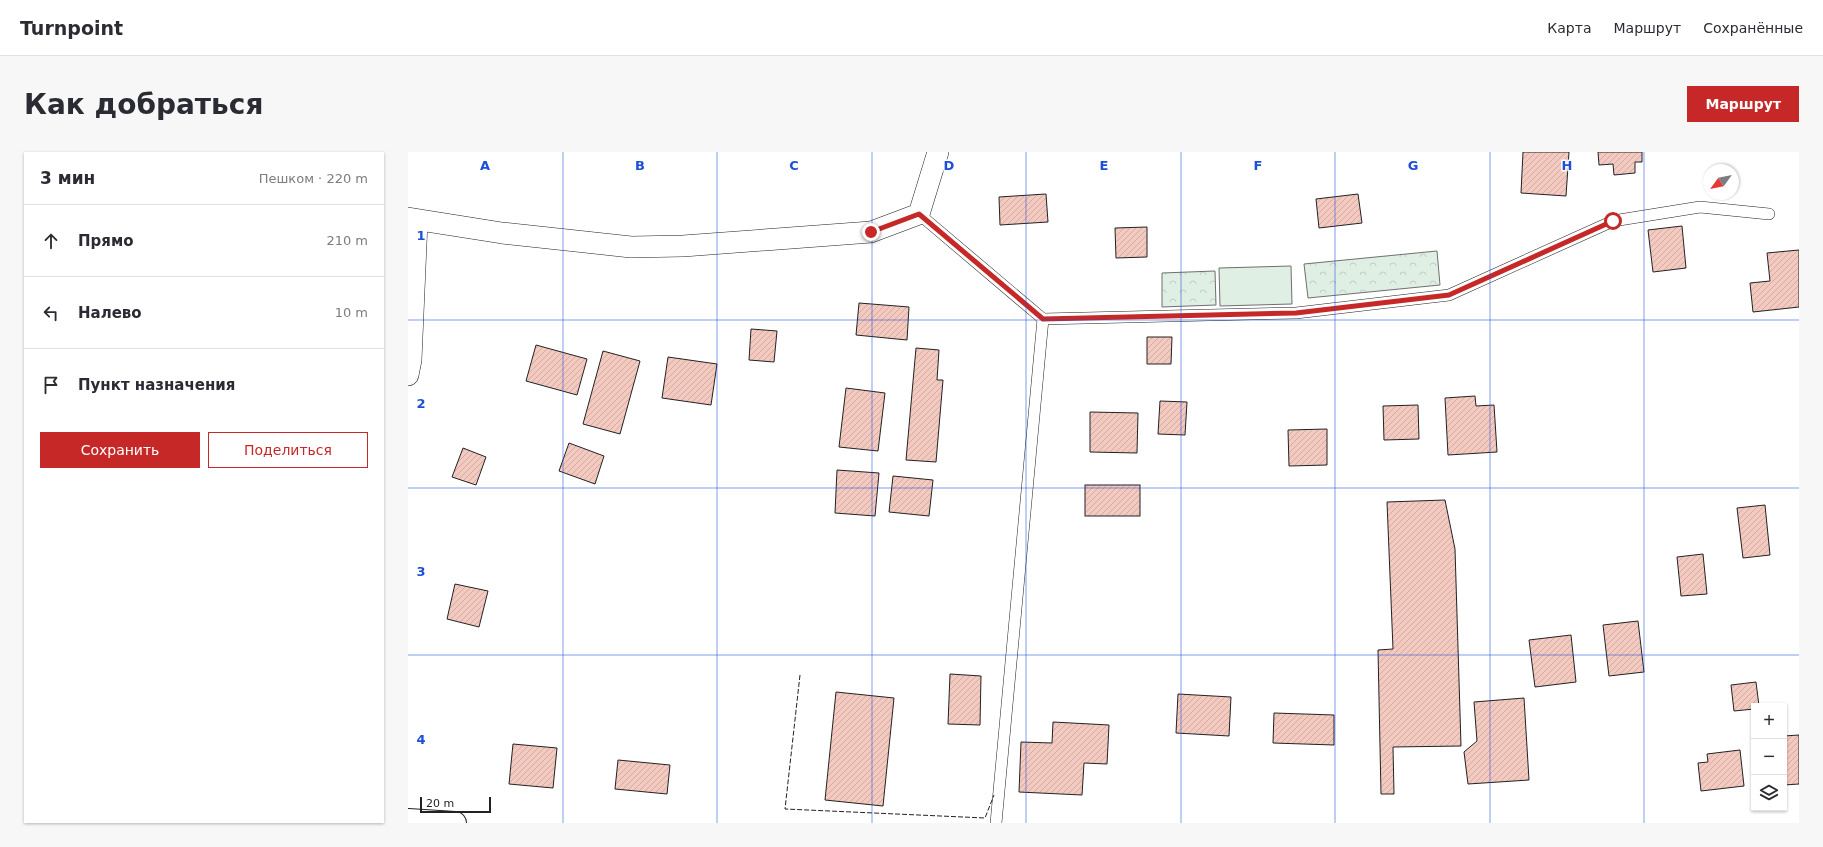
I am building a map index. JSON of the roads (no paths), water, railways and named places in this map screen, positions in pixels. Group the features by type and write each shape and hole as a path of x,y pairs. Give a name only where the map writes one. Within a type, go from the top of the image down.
{"main road":[{"path":"408,820 455,823"}],"street":[{"path":"408,374 411,360 413,220 631,247 683,246 871,232 919,214 938,152"}],"lane":[{"path":"919,214 1043,319 1296,313 1449,295 1613,221 1700,207 1769,214"},
{"path":"996,823 1043,319"}]}
